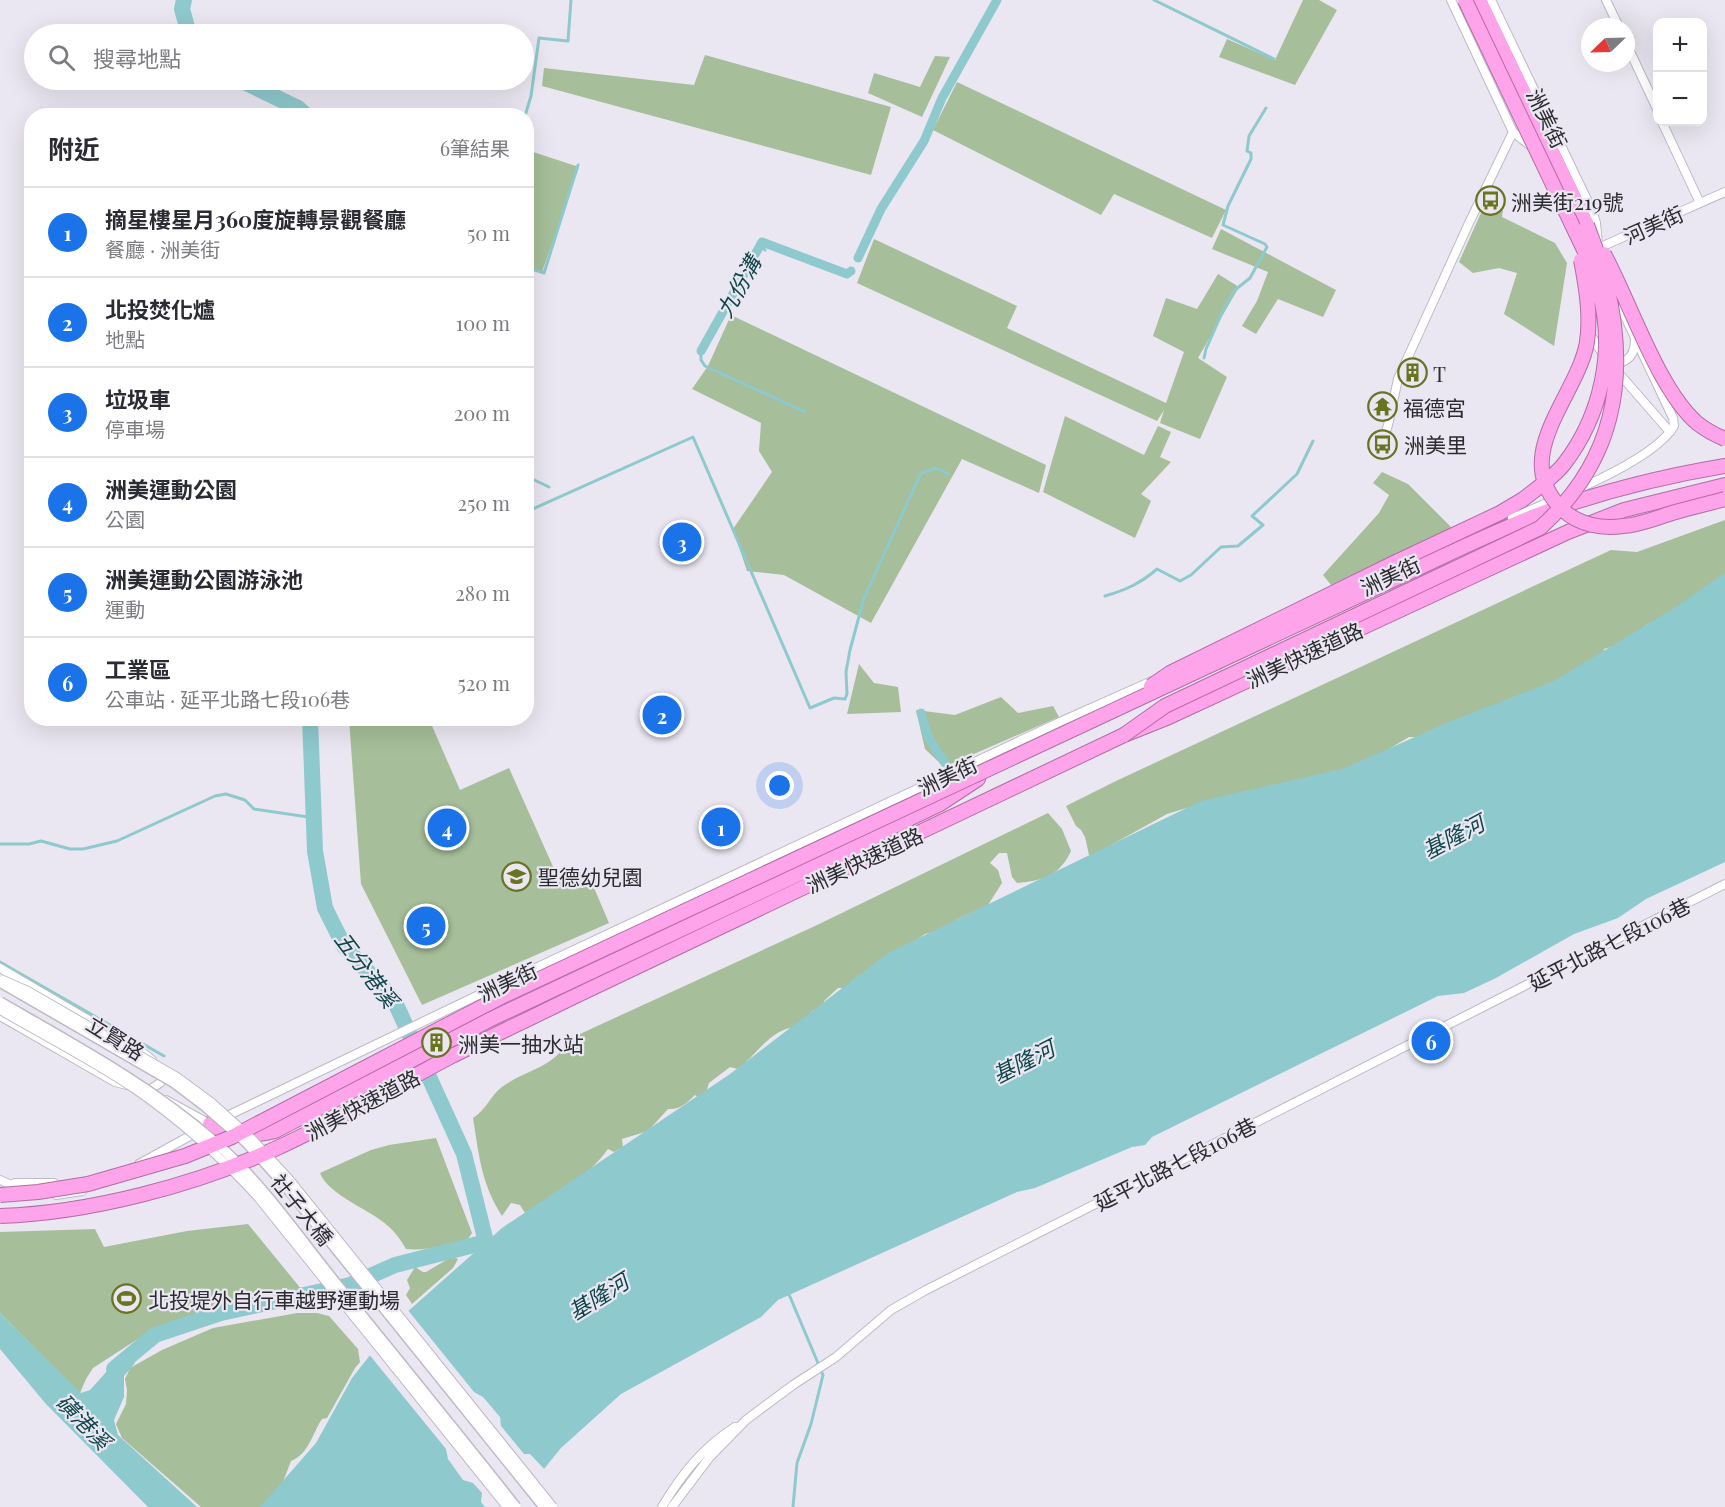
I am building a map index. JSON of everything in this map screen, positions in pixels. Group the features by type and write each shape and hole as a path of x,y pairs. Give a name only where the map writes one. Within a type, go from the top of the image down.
{"highway":[{"path":"1465,0 1581,228 1617,279 1671,390 1696,422 1709,432 1725,439"},
{"path":"1124,735 1165,706 1540,528 1571,497 1601,445 1616,389 1616,340 1607,285 1479,0"},
{"path":"1581,228 1589,321 1587,343 1581,362 1546,435 1542,470 1548,489 1556,503 1566,513 1581,522 1599,527 1623,526 1725,500"},
{"path":"1118,709 1170,673 1500,513 1522,500 1562,465 1578,442 1597,400 1605,370 1604,318 1599,291 1581,228"},
{"name":"洲美快速道路","path":"1,1186 38,1192 88,1184 185,1156 232,1137 501,997 1456,550 1546,512 1618,489 1690,471 1725,465"},
{"name":"洲美快速道路","path":"0,1216 57,1211 167,1187 226,1169 277,1148 503,1031 1124,735 1169,717 1568,532 1624,510 1725,485"},
{"path":"217,1121 250,1129 272,1128 300,1119 489,1020 858,846 940,804 1002,763"},
{"path":"858,846 978,804"}],"street":[{"name":"洲美街","path":"1451,0 1513,132 1529,144 1546,163 1558,182 1574,219 1582,256 1581,309 1591,336 1608,361 1670,432"},
{"name":"洲美街","path":"143,1162 217,1121 419,1024 1064,720 1328,604 1605,477 1636,459 1670,432 1674,426 1673,418 1605,273 1592,210 1491,0"},
{"path":"1606,0 1615,18"},
{"path":"1635,62 1653,100"},
{"path":"1664,126 1700,203"},
{"name":"洲美街","path":"1379,452 1388,425 1398,379 1513,132"},
{"name":"河美街","path":"1582,256 1725,192"},
{"path":"1608,361 1614,363 1628,359 1635,347 1635,338"},
{"name":"延平北路七段106巷","path":"672,1507 709,1458 746,1420 836,1357 891,1310 926,1290 1725,884"},
{"name":"立賢路","path":"0,968 140,1050 217,1121"},
{"path":"0,980 28,991 177,1077 211,1102 251,1138 289,1179 553,1507"},
{"name":"社子大橋","path":"0,980 173,1082 246,1142 283,1183 544,1507"},
{"name":"社子大橋","path":"0,1002 141,1085 219,1145 274,1206 516,1507"},
{"path":"0,1010 137,1090 190,1130 217,1155 257,1196 507,1507"},
{"name":"立賢路","path":"0,1016 115,1082 149,1090 217,1121"},
{"path":"149,1090 160,1083 165,1071"},
{"path":"1,1186 62,1182 111,1172 143,1162"},
{"path":"1,1186 37,1194 70,1194 104,1183 143,1162"},
{"path":"662,1507 699,1456 714,1442 746,1420"}],"green space":[{"path":"1303,0 1319,0 1337,10 1295,85 1219,57 1227,39 1275,60"},
{"path":"705,55 891,107 871,175 542,86 544,68 694,85"},
{"path":"935,56 950,57 922,117 868,93 874,73 920,87"},
{"path":"957,82 1226,210 1212,238 1114,194 1101,215 933,130"},
{"path":"534,152 579,167 542,272 534,269"},
{"path":"1489,195 1504,201 1502,217 1555,243 1567,263 1554,346 1504,314 1517,273 1499,268 1473,273 1459,262"},
{"path":"1221,229 1336,290 1323,317 1278,299 1256,334 1242,326 1257,301 1268,272 1212,249"},
{"path":"874,239 1017,306 1007,328 1166,403 1184,352 1153,336 1166,298 1197,309 1218,274 1239,287 1198,358 1227,377 1200,439 1160,423 1164,410 1157,421 857,283"},
{"path":"731,315 1046,465 1039,493 962,459 871,623 784,575 747,571 733,529 772,472 759,451 761,423 692,389 708,366"},
{"path":"1065,416 1144,455 1158,426 1171,432 1160,457 1171,462 1141,494 1151,501 1135,538 1043,492"},
{"path":"1382,472 1408,484 1452,528 1331,585 1323,575 1379,513 1389,495 1373,483"},
{"path":"1725,520 1725,599 1646,625 1629,642 1604,649 1603,662 1425,737 1409,737 1362,765 1203,803 1167,814 1093,855 1089,855 1085,837 1076,826 1066,806 1611,550 1637,552"},
{"path":"859,664 874,683 898,687 901,712 847,714"},
{"path":"1001,697 1018,713 1053,706 1059,717 944,767 925,749 916,710 955,715"},
{"path":"350,726 432,726 460,790 509,768 555,871 566,867 589,876 609,923 422,1005 361,884"},
{"path":"1048,813 1062,829 1071,851 1056,871 1035,881 1017,883 1012,877 1007,853 999,853 990,863 998,870 1002,883 988,905 956,920 950,929 925,934 845,988 838,988 824,1001 824,1009 820,1012 813,1010 798,1027 780,1031 765,1042 738,1069 730,1067 709,1083 705,1096 700,1099 695,1095 680,1107 668,1109 648,1131 622,1139 623,1147 614,1152 608,1149 580,1178 559,1193 525,1213 520,1205 511,1203 502,1216 485,1180 473,1118 502,1087 548,1063 563,1049 569,1039 815,926"},
{"path":"436,1138 472,1233 468,1239 430,1248 406,1249 388,1226 332,1188 320,1173 371,1150"},
{"name":"北投堤外自行車越野運動場","path":"248,1224 302,1290 206,1309 141,1337 93,1368 80,1393 0,1313 0,1232 95,1229 104,1247 187,1231"},
{"path":"448,1259 458,1259 453,1268 412,1304 406,1295 410,1288 407,1280 415,1267 426,1272"},
{"path":"297,1313 317,1313 329,1316 358,1349 360,1362 327,1418 322,1419 306,1449 291,1461 271,1507 201,1507 122,1438 116,1424 126,1404 125,1379 130,1368 162,1350 213,1328"}],"water":[{"name":"基隆河","path":"1725,573 1725,862 1646,899 1618,918 1574,934 1496,978 1464,993 1438,996 1152,1137 1145,1145 1132,1147 1035,1188 1017,1192 778,1300 761,1317 621,1394 561,1448 513,1507 260,1507 316,1443 352,1378 397,1321 502,1228 730,1074 888,953 1201,801 1345,768 1451,721 1554,681 1674,608"},
{"name":"磺港溪","path":"0,1313 81,1393 90,1390 126,1350 135,1363 124,1376 124,1397 114,1420 118,1435 197,1507 148,1507 46,1404 0,1349"}],"pier":[{"path":"407,1309 474,1392 483,1397 500,1417 501,1426 524,1454 530,1454 546,1471 517,1507 485,1507 481,1502 482,1493 473,1483 463,1480 448,1459 446,1449 368,1353 395,1319"}],"waterway":[{"name":"五分港溪","path":"184,0 182,9 186,24"},
{"name":"九份溝","path":"534,74 539,38 568,41 571,0"},
{"path":"858,258 881,209 924,141 942,98 997,0"},
{"path":"1154,0 1274,59"},
{"name":"五分港溪","path":"261,90 298,108"},
{"name":"九份溝","path":"527,108 532,90"},
{"path":"1204,358 1225,306 1235,290 1250,278 1267,247 1223,225 1228,206 1251,159 1251,153 1247,151 1249,136 1266,108"},
{"path":"534,270 544,273 578,165"},
{"name":"九份溝","path":"701,351 762,242 847,274 851,271"},
{"name":"九份溝","path":"758,243 765,250"},
{"path":"701,351 701,360 705,366 805,412"},
{"path":"534,508 693,437 810,708 834,698 845,699 850,650 864,598 921,473 936,468 948,474"},
{"path":"1105,596 1133,586 1157,569 1180,581 1191,575 1221,547 1238,546 1263,525 1252,516 1297,474 1313,441"},
{"path":"534,480 549,487"},
{"path":"921,713 928,737 945,763"},
{"name":"五分港溪","path":"310,726 315,851 325,908 344,946 394,1000 464,1154 486,1242 497,1260"},
{"path":"0,844 29,844 41,841 70,849 83,849 117,841 215,796 226,794 245,800 254,809 315,818"},
{"path":"0,962 164,1056"},
{"name":"五分港溪","path":"114,1369 155,1335 221,1313 350,1285 395,1265 486,1242"},
{"path":"788,1292 823,1375 811,1424 797,1463 793,1507"}],"place":[{"name":"洲美街219號","path":"1490,201"},
{"name":"T","path":"1412,373"},
{"name":"福德宮","path":"1382,407"},
{"name":"洲美里","path":"1383,444"},
{"name":"垃圾車","path":"682,542"},
{"name":"北投焚化爐","path":"662,715"},
{"name":"摘星樓星月360度旋轉景觀餐廳","path":"721,827"},
{"name":"洲美運動公園","path":"447,828"},
{"name":"聖德幼兒園","path":"517,876"},
{"name":"洲美運動公園游泳池","path":"426,926"},
{"name":"工業區","path":"1431,1041"},
{"name":"洲美一抽水站","path":"437,1043"},
{"name":"北投堤外自行車越野運動場","path":"127,1299"}]}
